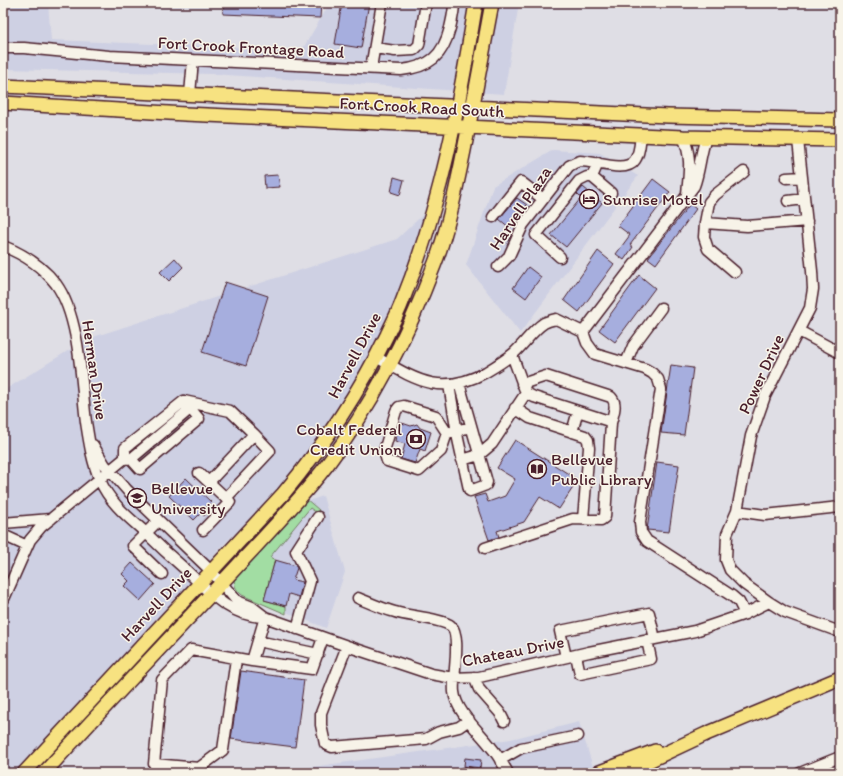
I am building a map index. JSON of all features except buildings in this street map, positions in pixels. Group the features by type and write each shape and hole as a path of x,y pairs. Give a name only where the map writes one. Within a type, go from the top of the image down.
{"main road":[{"name":"Harvell Drive","path":"24,773 283,494 315,455 349,404 376,357 402,304 424,242 441,184 454,126 476,3"},
{"name":"Harvell Drive","path":"44,773 104,707 212,594 221,582 286,513 327,465 360,416 390,365 422,297 436,261 453,201 473,108 492,3"},
{"name":"Fort Crook Road South","path":"3,86 668,116 840,120"},
{"name":"Fort Crook Road South","path":"3,103 184,114 683,137 840,140"},
{"path":"624,773 706,734 840,678"},
{"path":"598,773 630,759 706,734"}],"street":[{"path":"371,68 382,3"},
{"path":"375,48 395,51 414,50 419,45 426,3"},
{"name":"Fort Crook Frontage Road","path":"3,48 24,48 109,56 401,70 413,69 424,65 435,58 442,49 447,40 454,15 454,3"},
{"path":"190,94 193,60"},
{"name":"Harvell Plaza","path":"498,268 509,256 523,225 569,166 580,162 625,166 631,164 638,154 641,135"},
{"path":"683,137 689,151 690,158 687,194"},
{"path":"583,332 694,186 698,176 702,149 706,138"},
{"name":"Power Drive","path":"798,140 813,289 810,308 762,402 751,436 737,511 727,534 726,560 730,570 744,584 769,602 785,612 840,632"},
{"path":"592,177 598,164"},
{"path":"735,272 708,249 704,237 705,223 709,202 715,195 744,172"},
{"path":"560,256 536,235 579,181 587,177 592,177 611,193"},
{"path":"786,178 802,177"},
{"path":"493,217 521,182 543,200"},
{"path":"788,201 804,199"},
{"path":"705,223 747,226 807,221"},
{"name":"Herman Drive","path":"3,246 22,254 47,273 65,300 75,332 91,454 105,491 121,511 212,594"},
{"path":"626,363 633,346 660,308"},
{"path":"376,357 407,374 429,383 454,384 478,376 512,355 544,323 556,319 583,332 587,343 595,354 645,369 652,373 658,379 661,389 640,522 641,532 647,541 732,596 739,602 745,614"},
{"path":"799,331 840,353"},
{"path":"512,355 524,388 534,397 609,421 611,423"},
{"path":"462,460 479,455 492,444 515,408 524,388 546,376 611,397 614,400 615,405 611,423 605,517 601,520 572,518 485,548"},
{"path":"454,384 471,427 487,484 486,486 470,491 468,489 462,460 452,432 454,384"},
{"path":"184,401 199,419 140,469 128,459 125,448 184,401"},
{"path":"184,401 230,411 270,451 226,498"},
{"path":"452,432 436,416 404,406 399,407 396,411 384,451 387,461 419,471 441,451 452,432 471,427"},
{"path":"515,408 530,418 585,436 589,442 583,519"},
{"path":"572,432 578,411"},
{"name":"Herman Drive","path":"88,434 97,453 127,490 221,582"},
{"path":"209,482 254,434"},
{"path":"3,601 30,540 51,519 100,480 110,470 128,459"},
{"path":"199,473 230,502 203,530"},
{"path":"737,511 765,515 840,507"},
{"path":"297,629 310,581 296,551 318,517"},
{"path":"3,523 51,519"},
{"path":"158,521 133,546 162,574"},
{"path":"3,535 27,546"},
{"name":"Chateau Drive","path":"221,582 237,601 252,607 265,617 431,674 453,678 474,677 696,630 745,614 769,602"},
{"name":"Chateau Drive","path":"212,594 225,605 239,612 253,617 265,617"},
{"path":"358,598 393,612 449,624 453,627 456,636 453,678 454,694 461,709 491,747 508,773"},
{"path":"566,657 560,632 649,613 651,658 580,674 576,655"},
{"path":"252,662 265,617"},
{"path":"236,659 223,750 199,768 154,764 162,680 191,650 252,662 312,670 324,638"},
{"path":"258,641 318,654"},
{"path":"347,646 321,713 321,725 325,744 332,747 426,739 439,732 459,727 469,720"},
{"path":"474,677 479,689 500,713 504,721"},
{"path":"500,760 521,748 578,736"},
{"path":"800,773 840,757"},
{"path":"464,773 469,773"}],"shaded area":[{"path":"3,3 48,3 51,40 302,50 330,3 519,3 504,94 212,74 3,69"},
{"path":"553,150 600,153 638,176 520,333 466,265 493,186"},
{"name":"Bellevue University","path":"430,208 399,299 345,403 285,484 221,547 178,600 19,773 3,773 3,391 87,339 397,239"},
{"path":"323,496 345,572 326,628 251,598 257,557 300,504"},
{"path":"579,722 593,767 581,773 286,773 305,768 511,739"}],"green space":[{"path":"305,498 319,510 317,513 310,508 270,557 275,560 264,600 286,606 286,614 242,595 235,587 234,576"}],"place":[{"name":"Sunrise Motel","path":"589,199"},
{"name":"Cobalt Federal Credit Union","path":"416,439"},
{"name":"Bellevue Public Library","path":"537,469"},
{"name":"Bellevue University","path":"137,498"}]}
